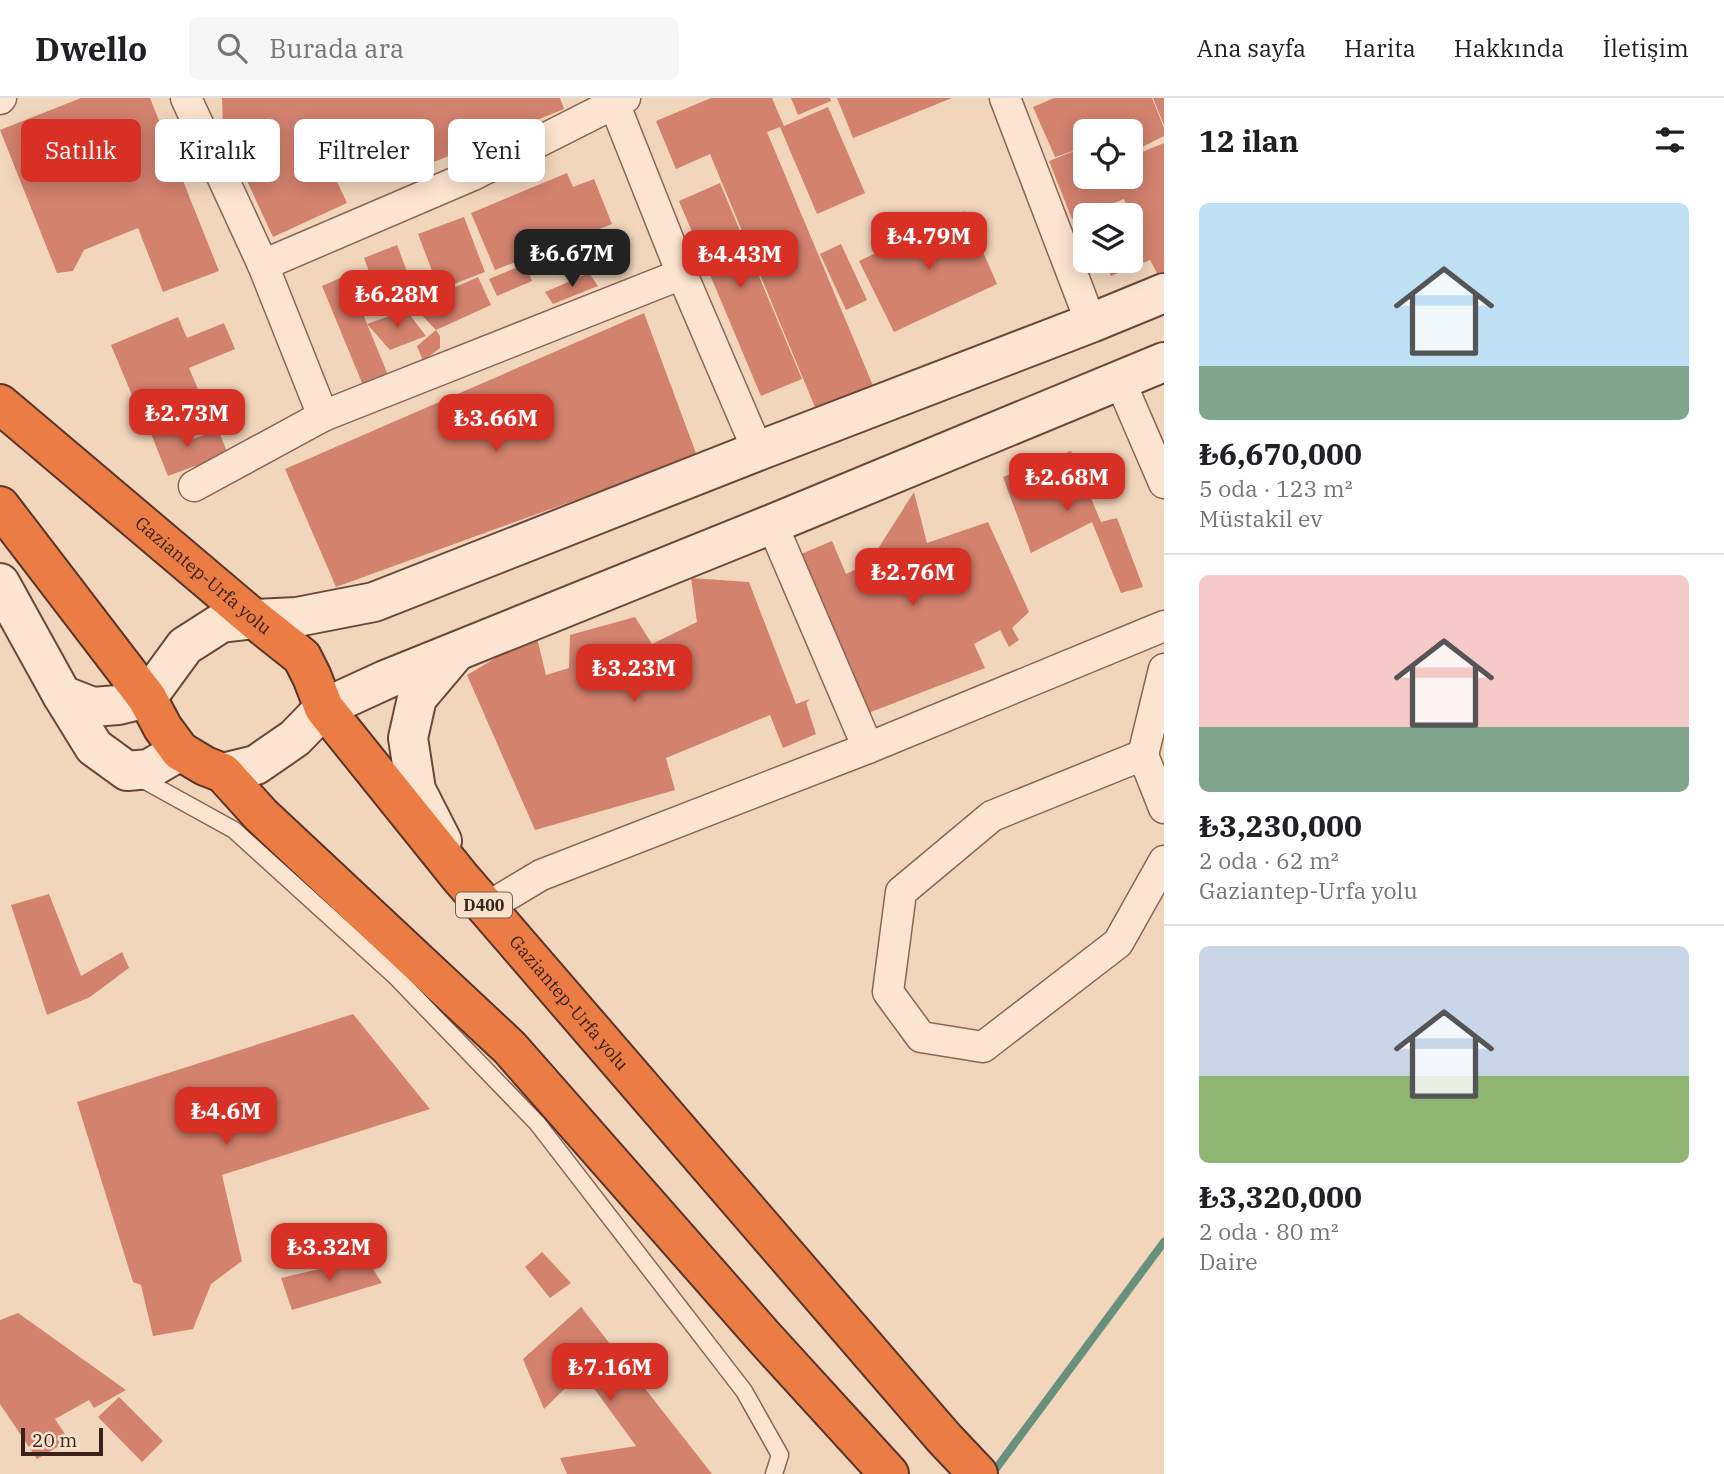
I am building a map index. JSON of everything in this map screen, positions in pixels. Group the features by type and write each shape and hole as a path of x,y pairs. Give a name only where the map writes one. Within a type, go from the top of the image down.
{"highway":[{"name":"Gaziantep-Urfa yolu","path":"0,404 302,657 324,708 460,877 978,1474"},
{"path":"0,506 147,698 163,728 180,751 223,774 261,815 510,1048 764,1337 889,1474"}],"main road":[{"path":"62,695 93,707 118,705 147,698 185,646 221,623 297,617 374,602 1164,293"},
{"path":"223,774 256,765 295,738 324,708 385,680 1164,362"},
{"path":"0,583 94,747 127,771 149,769 180,751"},
{"path":"457,650 417,698 408,738 416,790 460,877"}],"street":[{"path":"186,98 263,265 323,416"},
{"path":"1004,98 1091,323"},
{"path":"263,265 473,175 617,100 682,274 758,452"},
{"path":"194,486 323,416 682,274"},
{"path":"1120,381 1164,483"},
{"path":"772,524 868,748"},
{"path":"486,908 541,875 868,748 1164,626"},
{"path":"1164,669 1143,755 1164,808"},
{"path":"1143,755 992,816 901,892 888,992 921,1037 983,1047 1118,943 1164,861"}],"lane":[{"path":"127,771 234,830 395,976 537,1124 744,1391 780,1455 774,1474"}],"building":[{"path":"81,98 150,98 158,119 155,119 155,182 184,182 219,271 163,292 138,228 84,250 73,271 57,273 0,130 21,122 21,182 141,182 141,119 28,119"},
{"path":"222,98 560,98 564,109 539,119 448,119 448,156 434,162 434,119 294,119 294,182 337,182 347,203 273,237 248,182 280,182 280,119 223,119"},
{"path":"711,98 772,98 784,126 828,107 865,193 817,214 780,127 767,132 874,388 817,412 710,154 676,169 656,121"},
{"path":"791,98 830,98 831,101 798,115"},
{"path":"837,98 952,98 853,138"},
{"path":"1054,98 1152,98 1164,128 1164,136 1143,146 1143,119 1073,119 1073,151 1055,157 1033,107"},
{"path":"1153,98 1164,98 1164,125"},
{"path":"1164,143 1164,272 1158,275 1150,260 1143,263 1143,203 1126,203 1124,199 1114,203 1073,203 1072,219 1049,161 1073,152 1073,189 1143,189 1143,152"},
{"path":"567,173 573,187 594,179 612,224 495,270 471,213"},
{"path":"720,183 802,379 761,396 679,201"},
{"path":"965,211 997,284 894,332 859,261"},
{"path":"464,217 485,272 423,296 417,282 434,276 418,234"},
{"path":"601,241 605,256 548,274 536,261"},
{"path":"841,244 867,300 846,310 820,254"},
{"path":"397,245 412,285 379,298 364,258"},
{"path":"525,264 532,281 497,296 489,279"},
{"path":"589,273 598,286 553,304 545,292"},
{"path":"347,275 390,380 365,390 322,286"},
{"path":"478,277 491,305 436,330 413,306"},
{"path":"406,310 426,336 390,350 367,324"},
{"path":"644,313 697,456 336,587 285,469"},
{"path":"178,317 187,338 224,323 235,349 189,368 200,394 142,419 111,345"},
{"path":"436,330 440,336 440,348 423,361 417,346"},
{"path":"176,418 186,442 218,429 230,459 198,472 195,466 168,476 149,429"},
{"path":"1071,451 1101,522 1117,518 1143,587 1121,593 1092,522 1031,553 1003,477"},
{"path":"914,492 927,543 988,522 1029,612 1012,628 1019,640 1009,647 1000,630 974,644 985,668 863,715 794,557 832,541 846,574 869,563"},
{"path":"691,578 749,582 796,704 810,699 806,703 816,734 783,748 770,715 666,758 675,790 535,830 467,675 536,634 546,675 569,668 570,635 635,617 652,644 697,622"},
{"path":"49,894 81,976 122,952 129,968 90,997 47,1015 11,905"},
{"path":"353,1014 430,1109 222,1175 242,1261 211,1284 193,1329 153,1336 141,1285 133,1282 77,1102"},
{"path":"542,1252 571,1283 550,1298 525,1267"},
{"path":"366,1258 382,1283 292,1310 281,1278"},
{"path":"581,1307 712,1474 567,1474 560,1458 636,1446 582,1372 544,1409 523,1359"},
{"path":"18,1313 126,1390 94,1408 89,1400 55,1419 69,1440 37,1459 0,1404 0,1320"},
{"path":"119,1397 163,1441 142,1462 98,1417"}],"waterway":[{"path":"992,1474 1164,1242"}]}
